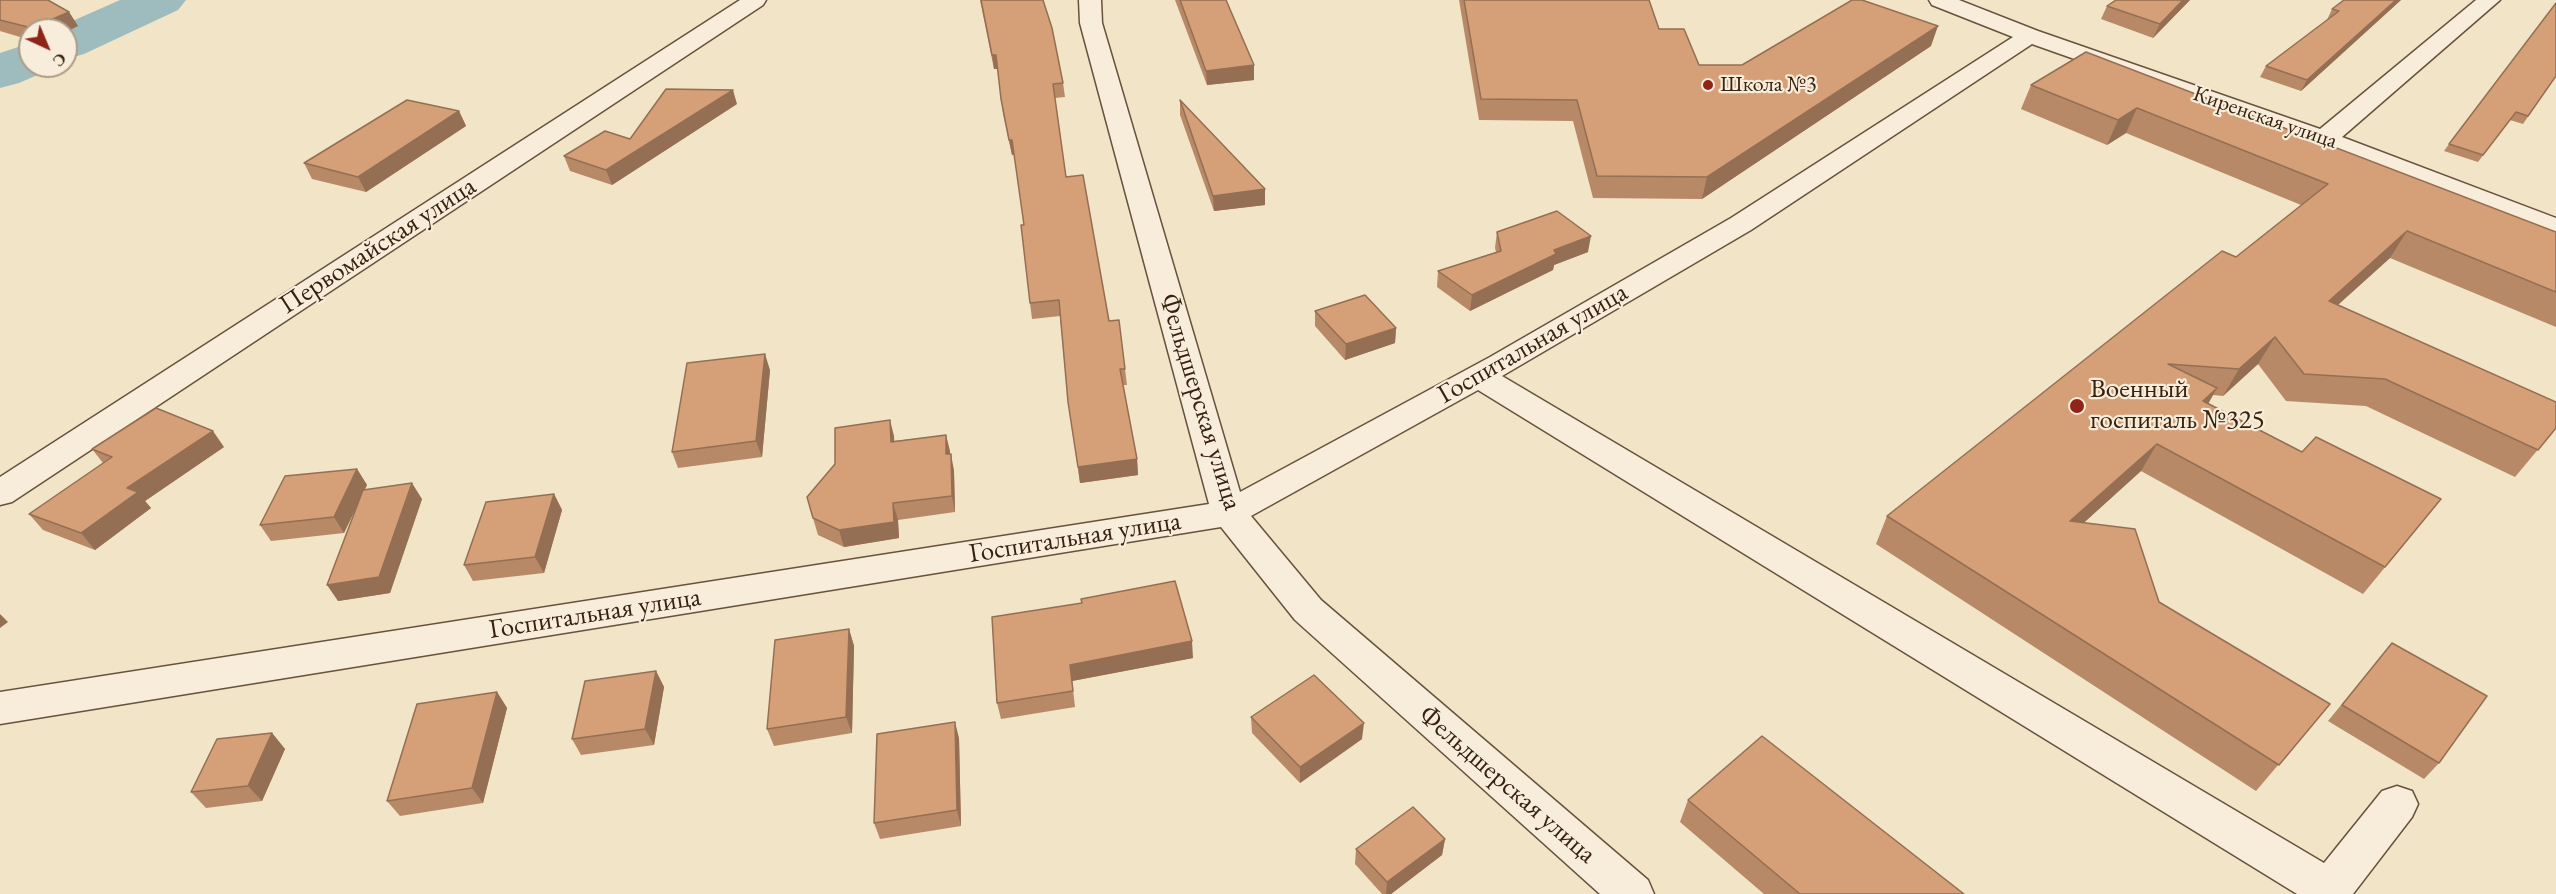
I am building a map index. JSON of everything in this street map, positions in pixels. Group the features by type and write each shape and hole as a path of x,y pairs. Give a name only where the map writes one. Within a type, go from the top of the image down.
{"street":[{"name":"Первомайская улица","path":"0,492 755,0"},
{"name":"Фельдшерская улица","path":"1090,0 1091,23 1229,513 1308,610 1632,894"},
{"name":"Киренская улица","path":"1940,0 2030,36 2324,139 2556,228"},
{"path":"2324,139 2489,0"},
{"name":"Госпитальная улица","path":"0,708 1229,513 1479,376 1741,224 2030,36"},
{"path":"1479,376 2329,890 2397,804"}],"building":[{"path":"0,0 48,0 69,12 55,18 18,18 18,24 0,20"},
{"path":"981,0 1043,0 1052,28 1063,83 1053,84 1066,177 1083,175 1109,321 1119,320 1125,369 1120,369 1137,459 1078,467 1068,402 1059,300 1030,303 1021,225 1024,225 1012,140 1009,140 996,55 992,55"},
{"path":"1180,0 1226,0 1254,65 1206,71"},
{"path":"1464,0 1649,0 1659,29 1684,29 1699,65 1742,65 1852,0 1862,0 1938,26 1707,177 1597,176 1577,100 1481,99"},
{"path":"2116,0 2183,0 2160,24 2107,6"},
{"path":"2344,0 2396,0 2307,80 2266,66 2339,11 2332,9"},
{"path":"2556,3 2556,76 2528,116 2516,112 2483,155 2449,144"},
{"path":"2086,52 2556,232 2556,292 2407,231 2329,301 2556,402 2556,428 2538,450 2385,379 2304,374 2275,337 2239,369 2168,364 2217,388 2203,401 2302,452 2316,437 2441,499 2385,567 2157,444 2070,521 2135,529 2159,602 2330,704 2279,765 1887,516 2222,251 2236,257 2328,184 2137,108 2118,120 2031,85"},
{"path":"666,89 733,90 606,170 564,156 605,131 630,139"},
{"path":"407,100 459,111 358,177 304,163"},
{"path":"1180,100 1265,189 1213,196"},
{"path":"1557,211 1591,236 1554,250 1556,254 1472,295 1438,271 1501,251 1497,232"},
{"path":"1365,295 1396,328 1346,344 1315,311"},
{"path":"765,354 756,441 672,452 687,363"},
{"path":"156,408 213,431 127,488 138,492 81,533 29,514 112,457 92,449"},
{"path":"890,420 891,442 946,435 946,454 951,454 952,496 893,503 894,522 839,530 813,518 807,497 835,464 835,428"},
{"path":"357,469 334,517 260,525 285,476"},
{"path":"412,483 379,577 327,585 363,490"},
{"path":"554,494 535,557 464,565 486,502"},
{"path":"1175,581 1192,641 1070,665 1073,691 997,703 992,617 1082,603 1081,599"},
{"path":"849,629 846,717 767,729 775,640"},
{"path":"2392,643 2487,696 2439,763 2342,705"},
{"path":"656,671 645,729 572,739 585,681"},
{"path":"1314,675 1364,723 1300,767 1251,717"},
{"path":"497,692 472,788 387,801 417,704"},
{"path":"955,722 957,810 874,823 877,734"},
{"path":"272,733 248,786 191,792 217,739"},
{"path":"1762,736 1964,894 1800,894 1688,800"},
{"path":"1413,807 1445,839 1387,882 1356,849"}],"waterway":[{"path":"78,38 161,0"},
{"path":"0,72 18,64"}],"place":[{"name":"Школа №3","path":"1708,85"},
{"name":"Военный госпиталь №325","path":"2077,406"}]}
